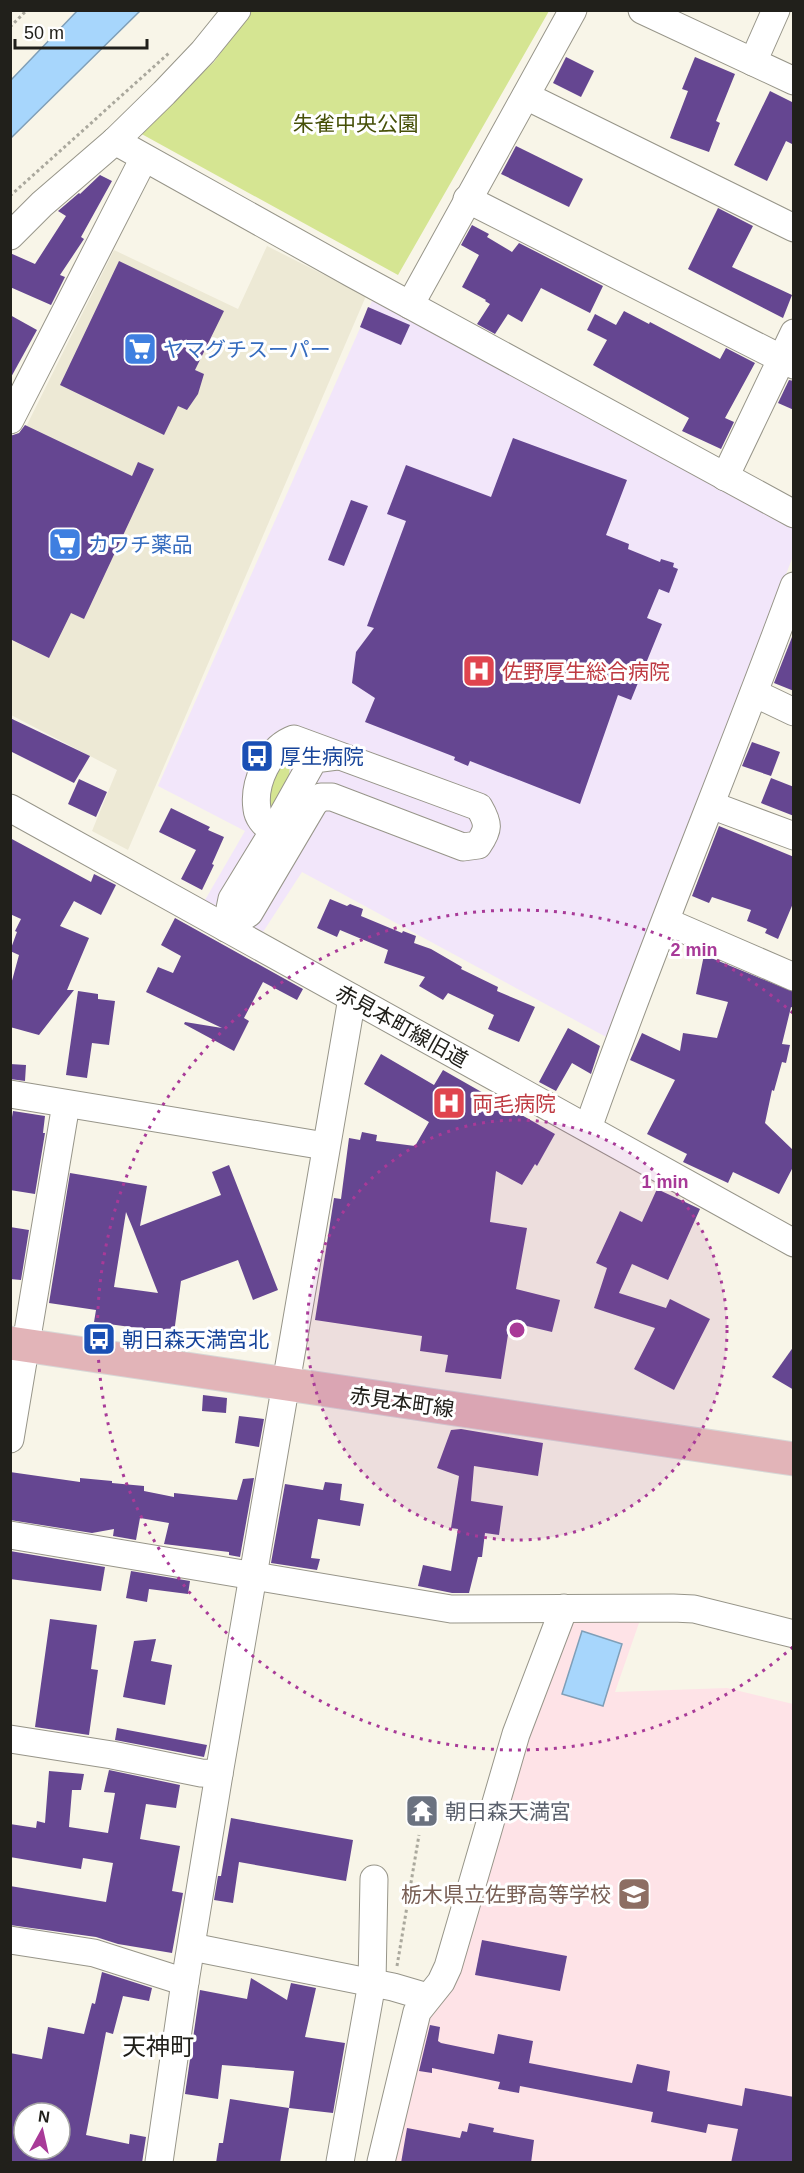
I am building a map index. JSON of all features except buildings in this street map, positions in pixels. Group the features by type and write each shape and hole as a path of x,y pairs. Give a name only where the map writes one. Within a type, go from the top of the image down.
{"main road":[{"name":"赤見本町線","path":"18,1344 794,1460"}],"street":[{"path":"10,236 42,204 115,141 203,52 237,10"},
{"path":"410,305 573,10"},
{"path":"642,10 671,16 753,62 794,81"},
{"path":"753,62 776,10"},
{"path":"526,96 794,228"},
{"path":"115,141 794,514"},
{"path":"10,420 21,373 144,158"},
{"path":"467,199 787,363"},
{"path":"725,477 787,363 794,333"},
{"path":"588,1128 629,1012 667,922 678,886 794,586"},
{"path":"754,693 794,712"},
{"path":"226,928 249,913 314,803 321,797 332,796 463,847 478,845 487,832 486,820 479,807 294,739 278,747 271,755 259,785 257,810 261,821 273,832"},
{"path":"226,928 232,899 314,759 338,756"},
{"path":"711,805 794,836"},
{"name":"赤見本町線旧道","path":"10,808 794,1243"},
{"path":"667,922 794,977"},
{"path":"159,2163 185,1982 219,1774 352,998"},
{"path":"10,1094 325,1146"},
{"path":"10,1439 18,1344 66,1104"},
{"path":"10,1535 451,1609 694,1609 794,1634"},
{"path":"381,2163 417,2012 441,1982 448,1967 516,1734 564,1608"},
{"path":"10,1739 112,1755 201,1773 219,1774"},
{"path":"340,2163 372,1983 374,1879"},
{"path":"10,1940 94,1953 185,1982"},
{"path":"192,1947 372,1983 427,1997"}],"path":[{"path":"10,27 27,10"},
{"path":"10,196 172,50"}],"shaded area":[{"path":"267,246 366,296 128,850 92,831 117,770 11,715 10,459 114,250 238,309"},
{"name":"佐野厚生総合病院","path":"375,294 793,523 793,556 608,1038 302,872 263,932 205,900 245,831 158,786"},
{"name":"栃木県立佐野高等学校","path":"640,1620 615,1692 727,1688 793,1704 793,2162 391,2162 425,2012 531,1727 574,1621"}],"green space":[{"name":"朱雀中央公園","path":"250,11 549,11 398,275 138,132 214,62"},
{"path":"288,754 289,772 286,786 270,814 266,786"}],"water":[{"path":"78,10 140,11 11,138 11,80"},
{"path":"582,1631 622,1644 603,1706 562,1694"}],"place":[{"name":"ヤマグチスーパー","path":"140,349"},
{"name":"カワチ薬品","path":"65,544"},
{"name":"佐野厚生総合病院","path":"479,671"},
{"name":"厚生病院","path":"257,756"},
{"name":"両毛病院","path":"449,1103"},
{"name":"朝日森天満宮北","path":"99,1339"},
{"name":"朝日森天満宮","path":"422,1811"},
{"name":"栃木県立佐野高等学校","path":"634,1894"}],"district":[{"name":"天神町","path":"158,2046"}]}
